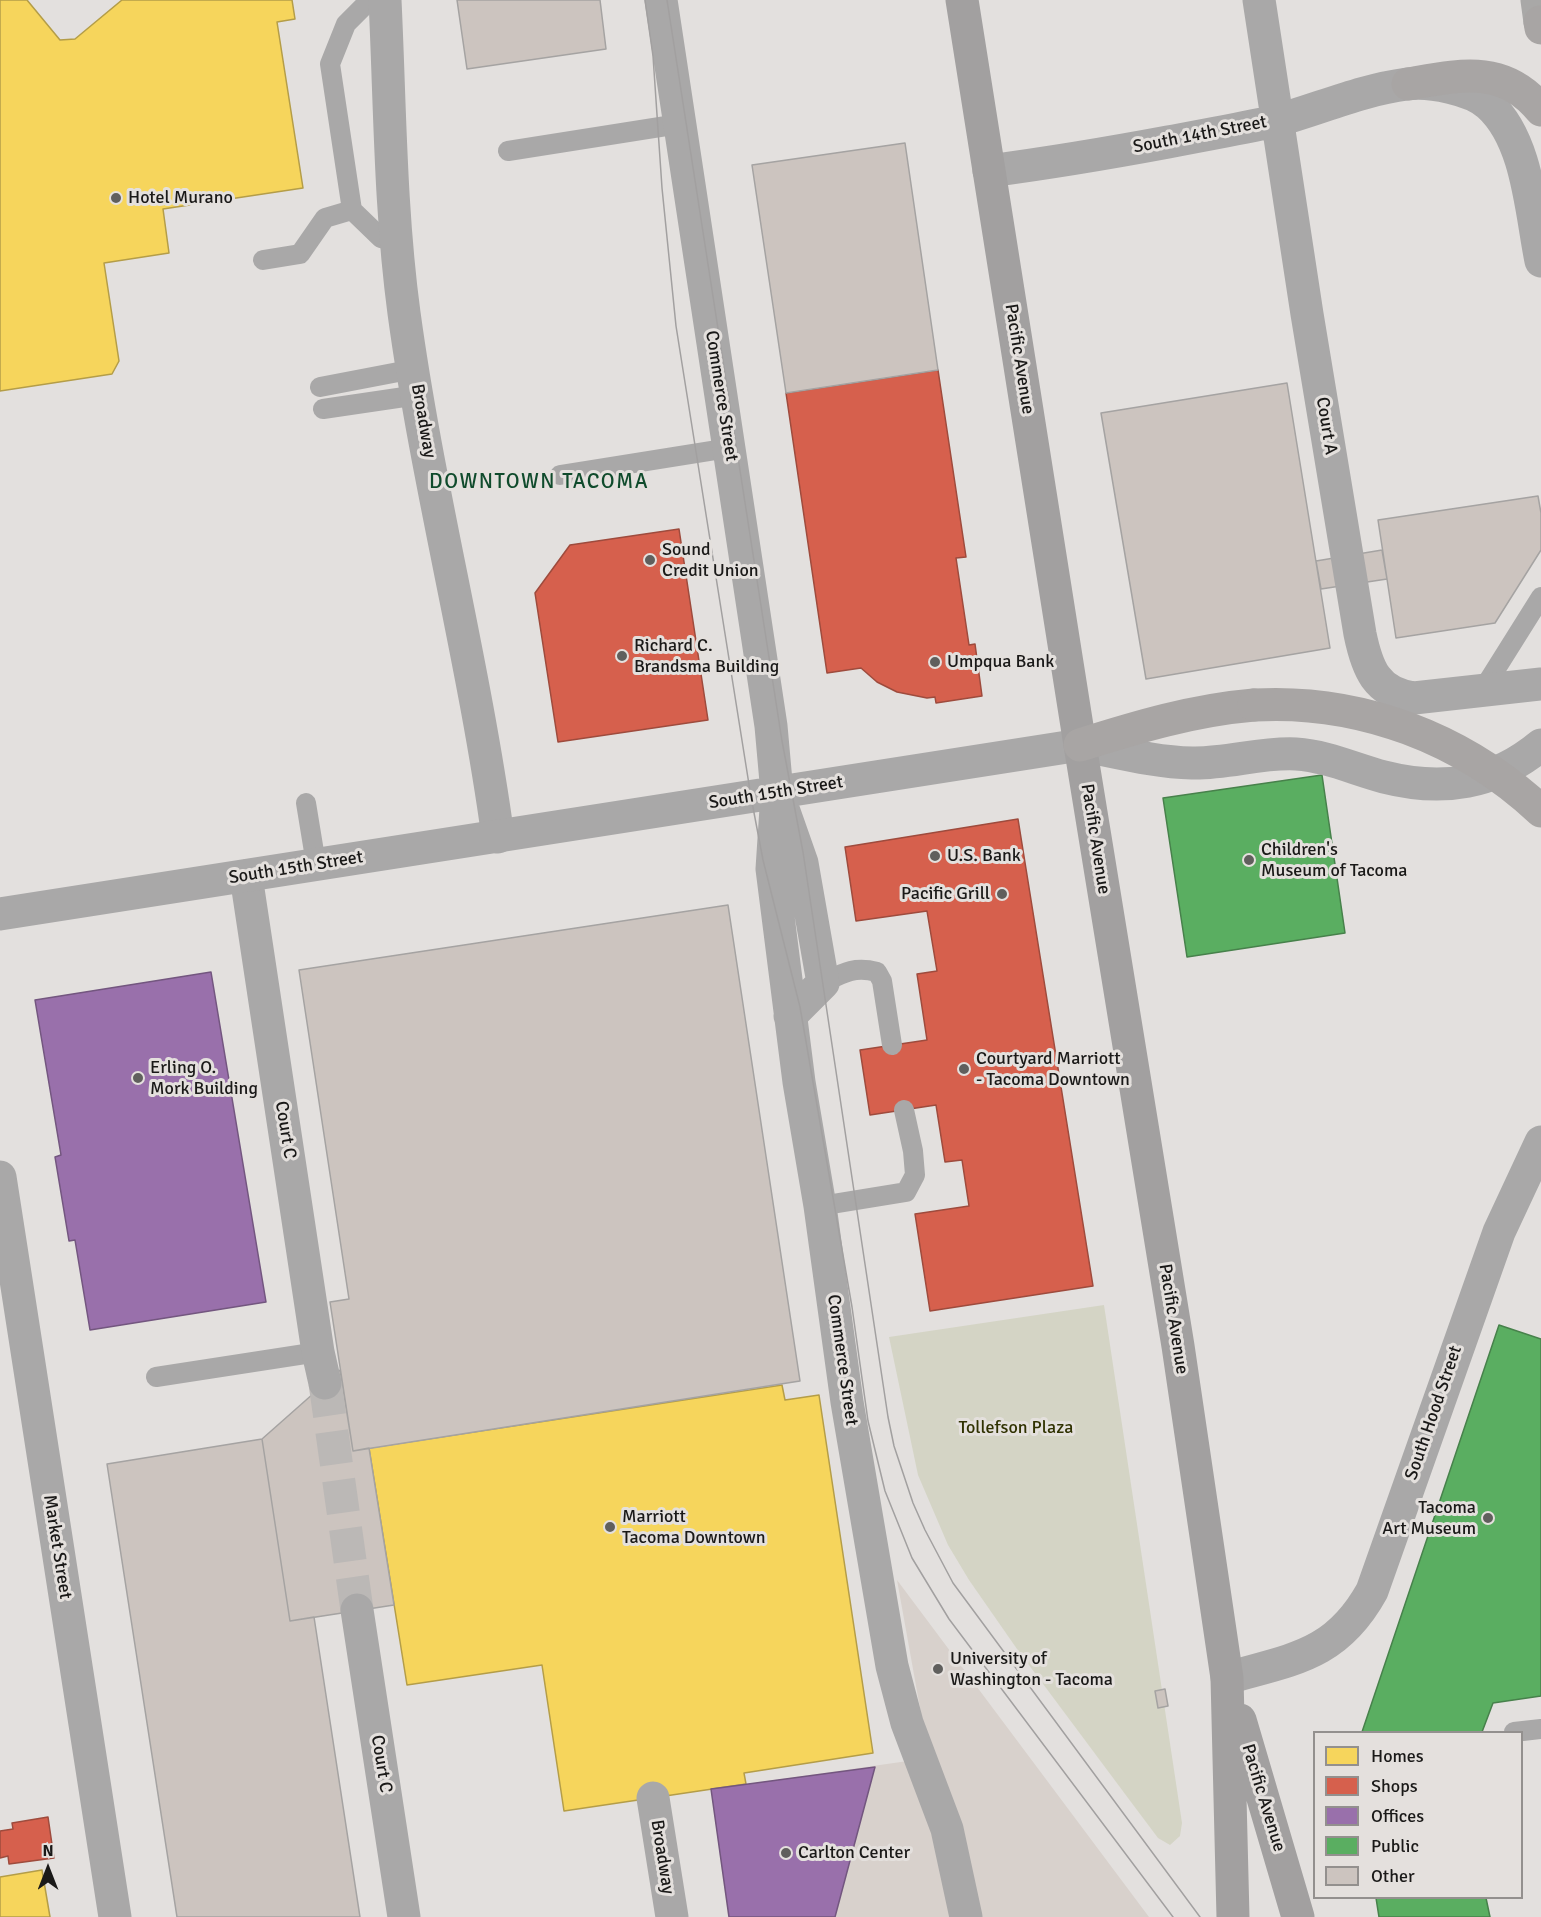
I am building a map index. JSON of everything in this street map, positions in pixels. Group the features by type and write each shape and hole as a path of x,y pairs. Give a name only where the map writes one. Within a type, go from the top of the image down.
{"highway":[{"path":"1408,84 1453,76 1474,75 1495,79 1513,84 1531,97 1541,110"},
{"path":"1080,745 1149,723 1224,707 1265,704 1311,705 1361,713 1388,720 1420,733 1471,757 1502,778 1541,811"}],"main road":[{"name":"Pacific Avenue","path":"962,0 1178,1346 1227,1678 1233,1917"},
{"name":"Pacific Avenue","path":"1227,1678 1294,1917"}],"street":[{"name":"Broadway","path":"386,0 392,173 404,313 490,774 498,837"},
{"name":"Commerce Street","path":"661,0 771,726 777,793 772,869 799,1082 820,1206 844,1383 892,1666 907,1723 947,1829 966,1917"},
{"name":"Court A","path":"1259,0 1307,314 1360,634 1370,668 1378,681 1399,696 1414,698 1541,684"},
{"name":"South 14th Street","path":"989,171 1062,161 1278,120 1339,100 1408,84 1431,85 1470,94 1487,103 1502,119 1520,157 1541,261"},
{"name":"South 15th Street","path":"0,914 1080,745 1166,762 1194,763 1266,755 1315,756 1383,777 1433,785 1465,783 1492,775 1524,759 1541,745"},
{"name":"Commerce Street","path":"777,793 802,863 823,983"},
{"name":"Court C","path":"246,876 322,1368"},
{"path":"790,1016 823,983"},
{"name":"South Hood Street","path":"1227,1678 1321,1648 1337,1636 1362,1610 1372,1591 1499,1232 1537,1158"},
{"name":"Market Street","path":"1,1193 115,1917"},
{"name":"Court C","path":"357,1610 404,1917"},
{"name":"Broadway","path":"653,1798 672,1917"}],"lane":[{"path":"370,0 346,24 330,64 352,210 381,238 398,242"},
{"path":"508,151 680,124"},
{"path":"263,260 300,254 325,218 352,210"},
{"path":"320,387 416,382"},
{"path":"323,410 416,382"},
{"path":"560,476 729,448"},
{"path":"1482,691 1541,597"},
{"path":"306,803 316,864"},
{"path":"823,983 845,972 862,968 877,972 882,981 892,1045"},
{"path":"820,1206 906,1192 915,1175 913,1151 904,1110"},
{"path":"156,1377 322,1368"},
{"path":"1523,1731 1541,1729"}],"shaded area":[{"name":"University of Washington - Tacoma","path":"897,1580 1149,1917 728,1917 711,1789 929,1758"}],"green space":[{"name":"Tollefson Plaza","path":"1104,1305 1182,1823 1180,1836 1170,1845 1158,1838 1017,1649 969,1580 948,1545 918,1475 889,1337"}],"building: Homes":[{"name":"Hotel Murano","path":"0,0 27,0 60,40 75,39 122,0 292,0 295,19 277,22 303,188 163,209 169,253 104,263 119,361 112,374 0,391"},
{"name":"Marriott Tacoma Downtown","path":"782,1385 785,1400 819,1395 873,1753 744,1773 746,1784 564,1811 542,1665 407,1685 369,1448"},
{"path":"42,1870 50,1917 0,1917 0,1877"}],"building: Shops":[{"path":"938,370 966,557 956,558 969,645 975,644 982,696 936,703 935,697 927,698 897,692 877,682 861,668 827,673 786,393"},
{"name":"Richard C. Brandsma Building","path":"679,529 708,720 558,742 535,593 570,545"},
{"path":"1018,819 1093,1286 930,1311 915,1214 969,1206 962,1160 945,1162 936,1105 870,1115 860,1050 927,1040 917,974 937,971 927,911 856,921 845,847"},
{"path":"48,1817 54,1858 9,1864 8,1856 0,1858 0,1831 13,1829 12,1823"}],"building: Offices":[{"name":"Erling O. Mork Building","path":"211,972 266,1302 90,1330 75,1240 69,1241 55,1157 61,1155 35,1000"},
{"name":"Carlton Center","path":"875,1767 835,1917 729,1917 711,1789"}],"building: Public":[{"path":"1322,775 1345,933 1187,957 1163,798"},
{"name":"Tacoma Art Museum","path":"1499,1325 1541,1339 1541,1696 1493,1703 1482,1731 1362,1731"},
{"path":"1376,1899 1486,1899 1490,1917 1379,1917"}],"building: Other":[{"path":"457,0 600,0 606,49 467,69"},
{"path":"905,143 938,370 786,393 752,165"},
{"path":"1287,383 1330,648 1146,679 1101,413"},
{"path":"1538,496 1541,513 1541,550 1495,623 1396,638 1378,520"},
{"path":"1382,550 1387,579 1321,589 1316,561"},
{"path":"728,905 800,1381 353,1451 330,1302 349,1299 299,970"},
{"path":"340,1370 353,1451 369,1448 394,1605 290,1621 262,1439"},
{"path":"262,1439 290,1621 314,1617 360,1917 177,1917 107,1464"},
{"path":"1165,1689 1168,1706 1158,1708 1155,1691"}],"tunnel":[{"path":"325,1383 357,1610"}],"tram line":[{"path":"645,0 653,56 662,188 676,326 751,797 763,860 800,1007 852,1307 868,1421 885,1491 912,1558 949,1619 1173,1917"},
{"path":"667,0 782,741 803,852 894,1446 913,1503 953,1583 1200,1917"}],"place":[{"name":"Hotel Murano","path":"116,198"},
{"name":"Sound Credit Union","path":"650,560"},
{"name":"Richard C. Brandsma Building","path":"622,656"},
{"name":"Umpqua Bank","path":"935,662"},
{"name":"U.S. Bank","path":"935,856"},
{"name":"Children's Museum of Tacoma","path":"1249,860"},
{"name":"Pacific Grill","path":"1002,894"},
{"name":"Courtyard Marriott - Tacoma Downtown","path":"964,1069"},
{"name":"Erling O. Mork Building","path":"138,1078"},
{"name":"Tacoma Art Museum","path":"1488,1518"},
{"name":"Marriott Tacoma Downtown","path":"610,1527"},
{"name":"University of Washington - Tacoma","path":"938,1669"},
{"name":"Carlton Center","path":"786,1853"}],"district":[{"name":"DOWNTOWN TACOMA","path":"539,482"}]}
